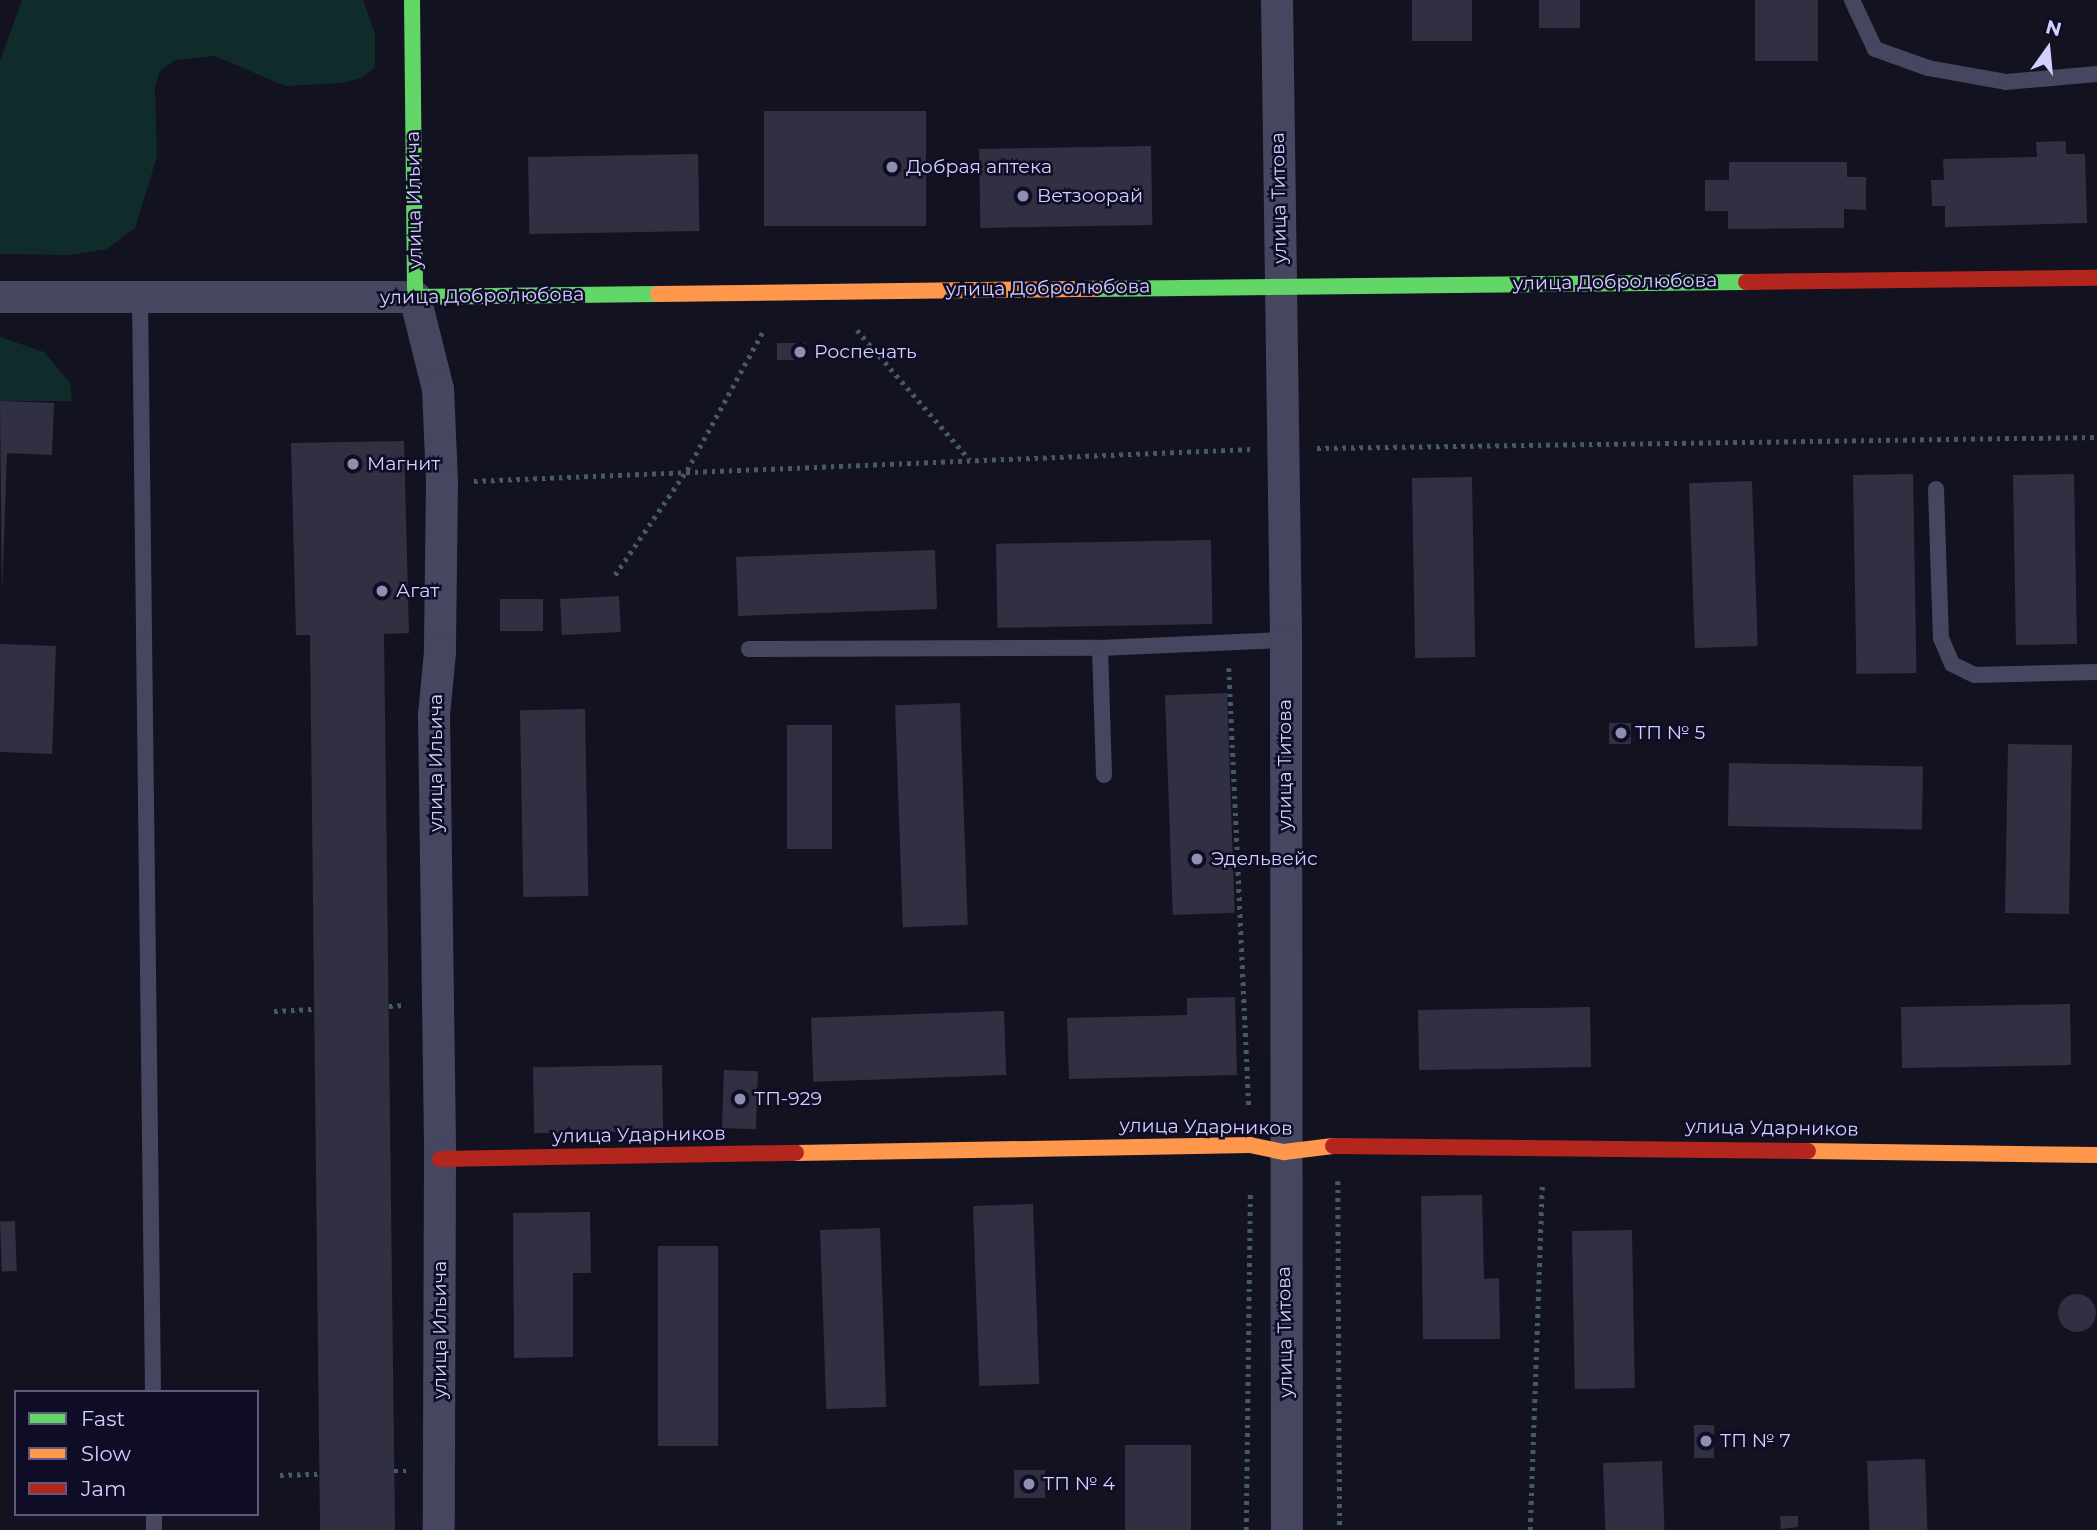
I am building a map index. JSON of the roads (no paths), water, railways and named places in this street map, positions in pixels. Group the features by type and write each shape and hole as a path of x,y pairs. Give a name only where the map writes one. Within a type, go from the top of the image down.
{"street":[{"name":"улица Ильича","path":"412,0 415,297 438,390 442,482 440,652 434,715 440,1159 439,1530"},
{"name":"улица Титова","path":"1276,0 1286,640 1284,1152 1287,1530"},
{"name":"улица Добролюбова","path":"0,297 415,297 1280,285 2097,278"},
{"name":"улица Ударников","path":"440,1159 1250,1145 1284,1152 1338,1145 1543,1145 2097,1155"}],"lane":[{"path":"1852,0 1875,48 1928,68 2006,82 2097,74"},
{"path":"140,296 153,1390"},
{"path":"1936,489 1941,638 1952,664 1975,675 2097,672"},
{"path":"749,649 1100,648 1286,640"},
{"path":"1100,648 1104,775"}],"place":[{"name":"Добрая аптека","path":"892,167"},
{"name":"Ветзоорай","path":"1023,196"},
{"name":"Роспечать","path":"800,352"},
{"name":"Магнит","path":"353,464"},
{"name":"Агат","path":"382,591"},
{"name":"ТП № 5","path":"1621,733"},
{"name":"Эдельвейс","path":"1197,859"},
{"name":"ТП-929","path":"740,1099"},
{"name":"ТП № 7","path":"1706,1441"},
{"name":"ТП № 4","path":"1029,1484"}]}
